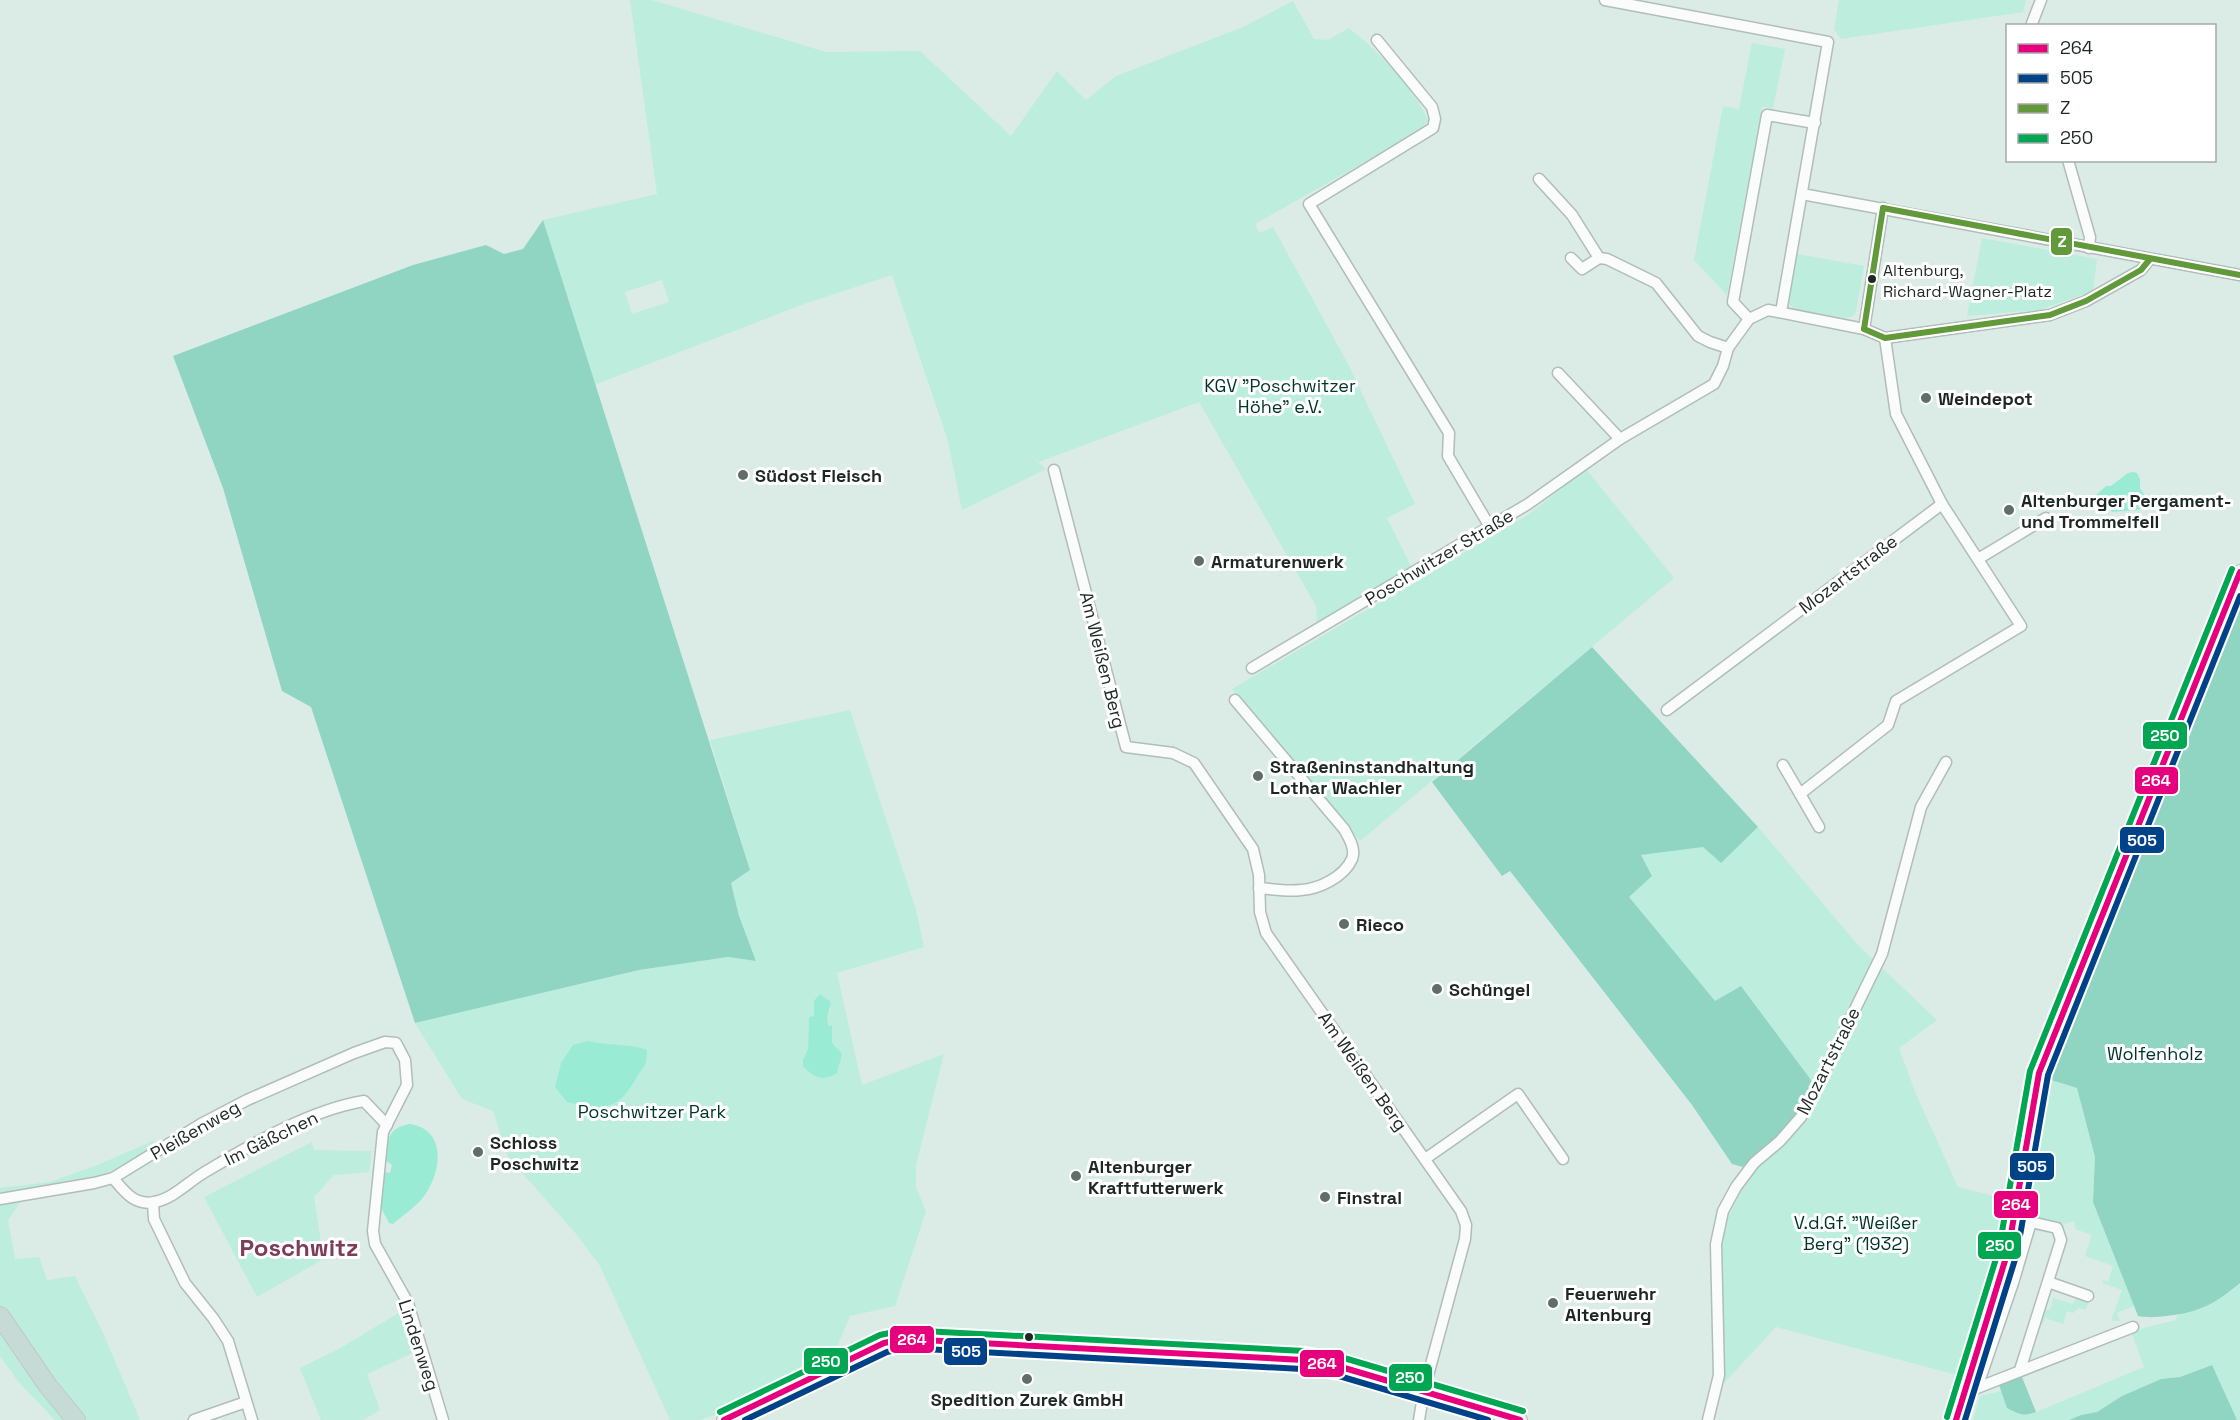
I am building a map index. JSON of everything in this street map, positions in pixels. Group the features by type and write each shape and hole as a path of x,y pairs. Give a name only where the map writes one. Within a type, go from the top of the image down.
{"highway":[{"path":"0,1316 42,1377 76,1420"}],"street":[{"path":"1605,0 1644,4 1828,42 1781,312"},
{"path":"2032,24 2041,0"},
{"path":"1377,40 1432,107 1436,119 1433,129 1309,204 1449,433 1448,456 1490,527"},
{"path":"1815,123 1767,115 1733,302 1749,319 1768,310 1864,329 1885,338 2050,315 2086,301 2141,270 2150,259"},
{"path":"2069,162 2090,237 2089,248"},
{"path":"1539,179 1572,215 1599,258"},
{"path":"1803,195 2240,275"},
{"path":"1864,329 1883,208"},
{"path":"1570,258 1582,269 1599,258 1607,259 1656,283 1698,336 1728,348"},
{"name":"Poschwitzer Straße","path":"1252,668 1528,504 1620,439 1714,384 1723,366 1728,348 1749,319"},
{"path":"1800,794 1888,726 1896,701 2021,627 1942,504 1896,414 1885,338"},
{"path":"1558,373 1620,439"},
{"name":"Am Weißen Berg","path":"1054,470 1126,747 1173,753 1194,763 1253,849 1259,874 1260,912 1266,933 1461,1211 1466,1225 1465,1239 1424,1390 1419,1420"},
{"name":"Mozartstraße","path":"1667,710 1942,504"},
{"path":"1978,559 2046,518"},
{"path":"1973,1386 2008,1251 2039,1072 2240,572"},
{"path":"1235,700 1344,829 1353,850 1352,858 1346,867 1336,876 1315,888 1286,891 1259,888"},
{"name":"Mozartstraße","path":"1708,1420 1719,1375 1716,1244 1723,1211 1736,1187 1754,1163 1780,1141 1801,1117 1819,1083 1882,954 1921,807 1946,762"},
{"path":"1782,765 1819,827"},
{"name":"Lindenweg","path":"385,1042 396,1043 405,1060 407,1085 383,1132 373,1230 375,1244 408,1303 443,1420"},
{"name":"Pleißenweg","path":"0,1199 94,1184 113,1178 201,1124 247,1100 345,1056 385,1042"},
{"path":"1425,1159 1518,1094 1563,1160"},
{"name":"Im Gäßchen","path":"153,1203 172,1195 201,1174 239,1152 342,1105 364,1101 387,1125"},
{"path":"113,1178 131,1198 139,1202 153,1203 154,1219 185,1283 228,1341 252,1420"},
{"path":"1956,1420 1973,1386 2013,1283 2031,1222 2057,1228 2061,1240 2020,1370"},
{"path":"2048,1282 2088,1296"},
{"path":"1973,1386 2133,1327"},
{"path":"724,1420 884,1343 904,1339 1303,1360 1341,1366 1520,1420"},
{"path":"194,1420 246,1402"}],"green space":[{"name":"KGV \"Poschwitzer Höhe\" e.V.","path":"630,0 652,0 826,52 920,51 1011,136 1057,71 1086,100 1116,76 1243,27 1293,1 1314,39 1328,40 1349,28 1394,70 1413,94 1428,120 1422,130 1255,224 1259,233 1273,227 1348,364 1415,504 1387,518 1412,568 1317,623 1316,606 1199,402 1039,462 1031,456 1046,469 962,510 948,441 892,275 804,304 594,385 543,220 657,194","holes":["662,280 669,302 632,314 625,292"]},
{"path":"1839,0 2026,0 2023,12 1841,39 1834,29"},
{"path":"1752,43 1785,49 1773,108 1762,107 1727,295 1694,260 1723,106 1739,109"},
{"path":"543,220 750,870 731,883 739,916 756,961 728,957 639,970 415,1023 311,707 282,691 223,488 173,356 413,265 486,245 504,254 523,249"},
{"path":"1982,238 2097,259 2093,291 2039,310 1967,316"},
{"path":"1797,254 1864,266 1856,312 1853,316 1846,318 1795,309 1788,303"},
{"path":"1586,469 1674,578 1360,841 1232,689 1528,515"},
{"name":"Wolfenholz","path":"2240,609 2240,1283 2222,1297 2197,1310 2166,1316 2142,1317 2138,1316 2093,1202 2095,1157 2077,1088 2051,1080"},
{"path":"1592,647 1758,827 1721,863 1703,847 1641,855 1652,876 1629,897 1715,1001 1741,986 1820,1092 1805,1122 1754,1170 1732,1164 1692,1105 1510,871 1502,876 1432,782"},
{"name":"Poschwitzer Park","path":"850,710 916,910 924,947 837,973 862,1085 944,1054 916,1165 916,1187 926,1211 895,1306 850,1316 837,1347 717,1414 700,1420 670,1420 600,1266 577,1235 508,1157 493,1111 462,1099 415,1023 639,970 728,957 756,961 739,916 731,883 750,870 710,740","holes":["814,1001 831,1008 827,1019 832,1031 832,1043 803,1060 808,1049 809,1017 814,1016"]},
{"name":"V.d.Gf. \"Weißer Berg\" (1932)","path":"1758,827 1858,945 1937,1020 1899,1048 1916,1094 1958,1187 2006,1199 1957,1375 1776,1327 1724,1383 1721,1250 1726,1223 1738,1196 1754,1170 1805,1122 1820,1092 1741,986 1715,1001 1628,897 1652,876 1641,855 1703,847 1721,863"},
{"path":"2046,1079 2077,1088 2095,1157 2093,1202 2134,1306 2117,1313 2120,1321 2111,1321 2122,1290 2103,1283 2103,1280 2108,1282 2113,1266 2085,1256 2092,1235 2075,1229 2074,1221 2065,1224 2037,1219 2036,1213 2032,1213 2030,1218 2021,1216"},
{"path":"153,1141 160,1146 102,1175 21,1201 8,1220 15,1259 39,1257 47,1280 75,1276 103,1333 140,1420 55,1420 18,1381 0,1356 0,1188 50,1182"},
{"path":"312,1142 314,1150 372,1151 369,1172 334,1175 314,1197 320,1236 320,1261 257,1297 204,1197"},
{"path":"2240,1283 2240,1420 2237,1420 2211,1365 2180,1377 2161,1379 2122,1396 2097,1412 2069,1420 1973,1420 1980,1396 2002,1391 2007,1408 2029,1415 2144,1367 2131,1331 2176,1320 2178,1315 2211,1303"},
{"path":"2076,1297 2086,1300 2088,1304 2086,1310 2079,1308 2073,1313 2067,1311 2063,1324 2045,1318 2042,1325 2040,1322 2044,1312 2051,1308 2053,1298 2073,1304"},
{"path":"405,1309 417,1351 367,1374 380,1410 363,1420 321,1420 300,1368 339,1349"},
{"path":"2212,1365 2237,1420 2069,1420 2097,1412 2122,1396 2161,1379 2180,1377"},
{"path":"2022,1377 2036,1412 2021,1414 2007,1408 1999,1385"}],"shaded area":[{"path":"2128,473 2137,473 2140,479 2140,488 2145,496 2144,505 2139,510 2112,512 2104,501 2102,503 2097,501 2095,496 2106,486 2111,486"},
{"path":"820,994 831,1002 827,1019 829,1026 832,1025 832,1043 842,1054 837,1073 823,1078 815,1076 803,1066 808,1049 809,1017 814,1016 814,1001"},
{"path":"588,1041 647,1050 645,1063 628,1090 622,1098 607,1106 567,1102 555,1087 561,1063 573,1045"},
{"path":"410,1124 422,1128 431,1135 436,1144 437,1167 429,1189 422,1199 393,1224 389,1223 379,1204 383,1172 390,1173 392,1165 385,1160 387,1146 390,1136 397,1128"}],"transit line":[{"name":"Z","path":"1883,208 2240,275"},
{"name":"Z","path":"1864,329 1883,208"},
{"name":"Z","path":"1864,329 1885,338 2050,315 2086,301 2141,270 2150,259"},
{"name":"250","path":"1947,1417 1999,1249 2030,1071 2232,569"},
{"name":"264","path":"1956,1420 2008,1251 2039,1073 2240,572"},
{"name":"505","path":"1965,1420 2017,1253 2048,1075 2240,596"},
{"name":"250","path":"720,1412 880,1335 904,1330 1305,1351 1344,1358 1523,1411"},
{"name":"264","path":"724,1420 884,1343 904,1339 1303,1360 1341,1367 1520,1420"},
{"name":"505","path":"745,1420 887,1352 905,1348 1302,1369 1339,1376 1488,1420"}],"place":[{"name":"Altenburg, Richard-Wagner-Platz","path":"1872,279"},
{"name":"Weindepot","path":"1926,398"},
{"name":"Südost Fleisch","path":"743,475"},
{"name":"Altenburger Pergament- und Trommelfell","path":"2009,510"},
{"name":"Armaturenwerk","path":"1199,561"},
{"name":"Straßeninstandhaltung Lothar Wachler","path":"1258,776"},
{"name":"Rieco","path":"1344,924"},
{"name":"Schüngel","path":"1437,989"},
{"name":"Schloss Poschwitz","path":"478,1152"},
{"name":"Altenburger Kraftfutterwerk","path":"1076,1176"},
{"name":"Finstral","path":"1325,1197"},
{"name":"Feuerwehr Altenburg","path":"1553,1303"},
{"name":"Spedition Zurek GmbH","path":"1027,1379"}],"district":[{"name":"Poschwitz","path":"299,1247"}]}
